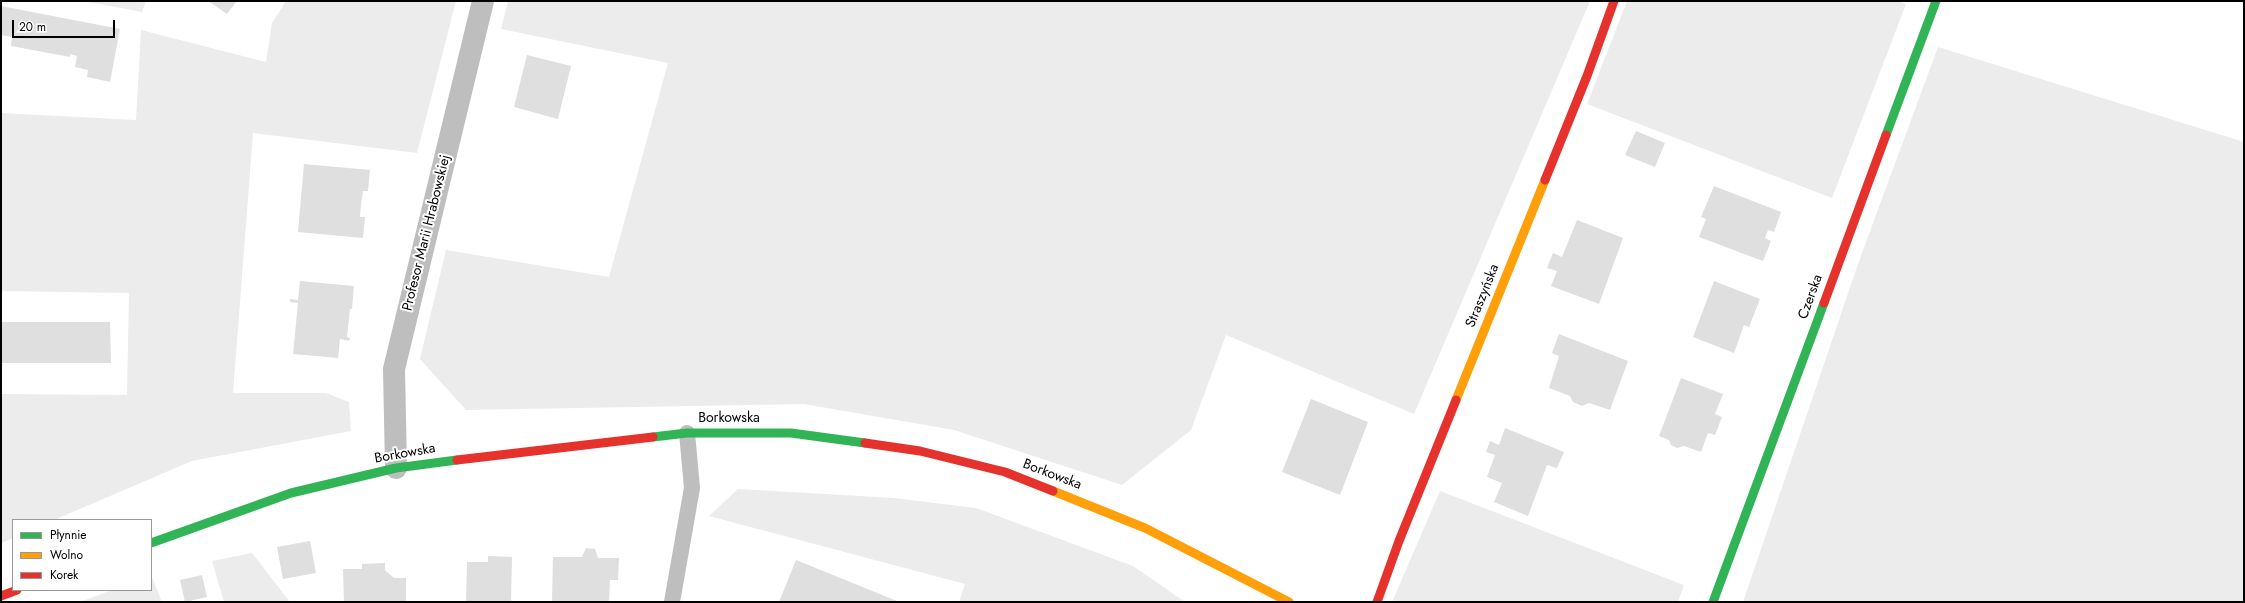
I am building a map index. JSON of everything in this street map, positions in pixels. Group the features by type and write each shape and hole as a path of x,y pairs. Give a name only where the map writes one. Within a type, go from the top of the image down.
{"street":[{"name":"Profesor Marii Hrabowskiej","path":"396,468 394,369 483,1"},
{"name":"Straszyńska","path":"1377,602 1402,534 1587,76 1614,1"},
{"name":"Czerska","path":"1713,602 1936,1"},
{"name":"Borkowska","path":"152,543 291,493 396,468 558,446 687,433 791,433 920,451 1005,472 1145,528 1289,602"},
{"path":"1,596 15,591"}],"lane":[{"path":"672,602 692,488 687,433"}],"shaded area":[{"path":"83,1 146,1 142,12"},
{"path":"286,1 456,1 417,153 253,133 233,393 326,393 349,402 351,431 192,461 56,519 12,519 12,538 1,543 1,394 127,395 129,293 1,291 1,113 136,120 141,30 266,62 272,23"},
{"path":"508,1 1590,1 1414,414 1226,335 1191,430 1122,485 954,430 804,404 466,410 420,359 446,250 609,277 668,63 501,29"},
{"path":"1627,1 1897,1 1906,4 1832,198 1587,104"},
{"path":"1938,47 2244,142 2244,602 1743,602 1859,261"},
{"path":"738,489 894,498 976,508 1133,566 1185,602 959,602 965,584 709,516"},
{"path":"1440,491 1684,585 1678,602 1392,602"},
{"path":"252,553 290,602 224,602 212,561"},
{"path":"152,577 162,602 80,602 109,591 152,591"}],"building":[{"path":"208,1 237,1 227,14"},
{"path":"1,6 120,29 110,82 87,77 88,70 75,67 77,56 70,54 70,57 11,46 12,37 1,35"},
{"path":"527,55 571,66 558,119 514,107"},
{"path":"1636,131 1665,143 1655,167 1625,155"},
{"path":"304,164 370,170 368,191 363,191 361,204 360,217 365,217 363,238 298,232"},
{"path":"1714,186 1781,212 1774,232 1768,230 1765,238 1771,241 1763,261 1699,237 1706,219 1701,217"},
{"path":"1577,220 1623,238 1599,304 1551,286 1557,271 1547,268 1553,253 1562,257"},
{"path":"300,281 354,286 347,337 350,338 349,341 340,339 338,358 293,354 298,303 290,302 290,299 298,300"},
{"path":"1714,281 1760,299 1749,327 1744,325 1734,353 1693,337"},
{"path":"1,322 110,322 111,363 1,363"},
{"path":"1559,334 1628,361 1610,410 1589,403 1582,406 1573,402 1570,396 1549,388 1559,356 1552,353"},
{"path":"1681,378 1723,394 1715,414 1722,417 1715,435 1708,433 1701,452 1684,446 1677,448 1671,445 1669,440 1659,436"},
{"path":"1311,399 1368,422 1340,495 1282,472"},
{"path":"1505,428 1564,452 1557,468 1547,465 1528,516 1494,502 1502,483 1487,477 1495,455 1486,452 1490,441 1499,445"},
{"path":"310,541 316,573 283,579 277,547"},
{"path":"586,548 595,549 598,558 619,558 618,580 610,580 609,602 552,602 553,557 582,557"},
{"path":"488,556 512,557 511,602 466,602 467,562 488,562"},
{"path":"796,560 897,601 779,602"},
{"path":"385,563 385,570 394,578 406,578 406,602 344,602 343,569 362,569 362,564"},
{"path":"202,575 207,597 185,602 180,580"}],"traffic: fast":[{"path":"1886,135 1936,1"},
{"path":"1713,602 1824,303"},
{"path":"653,437 687,433 791,433 865,443"},
{"path":"152,543 291,493 396,468 457,460"}],"traffic: slow":[{"path":"1456,400 1545,180"},
{"path":"1053,491 1145,528 1289,602"}],"traffic: jam":[{"path":"1545,180 1587,76 1614,1"},
{"path":"1824,303 1886,135"},
{"path":"1377,602 1399,541 1456,400"},
{"path":"457,460 653,437"},
{"path":"865,443 920,451 1005,472 1053,491"},
{"path":"1,596 14,591"}]}
